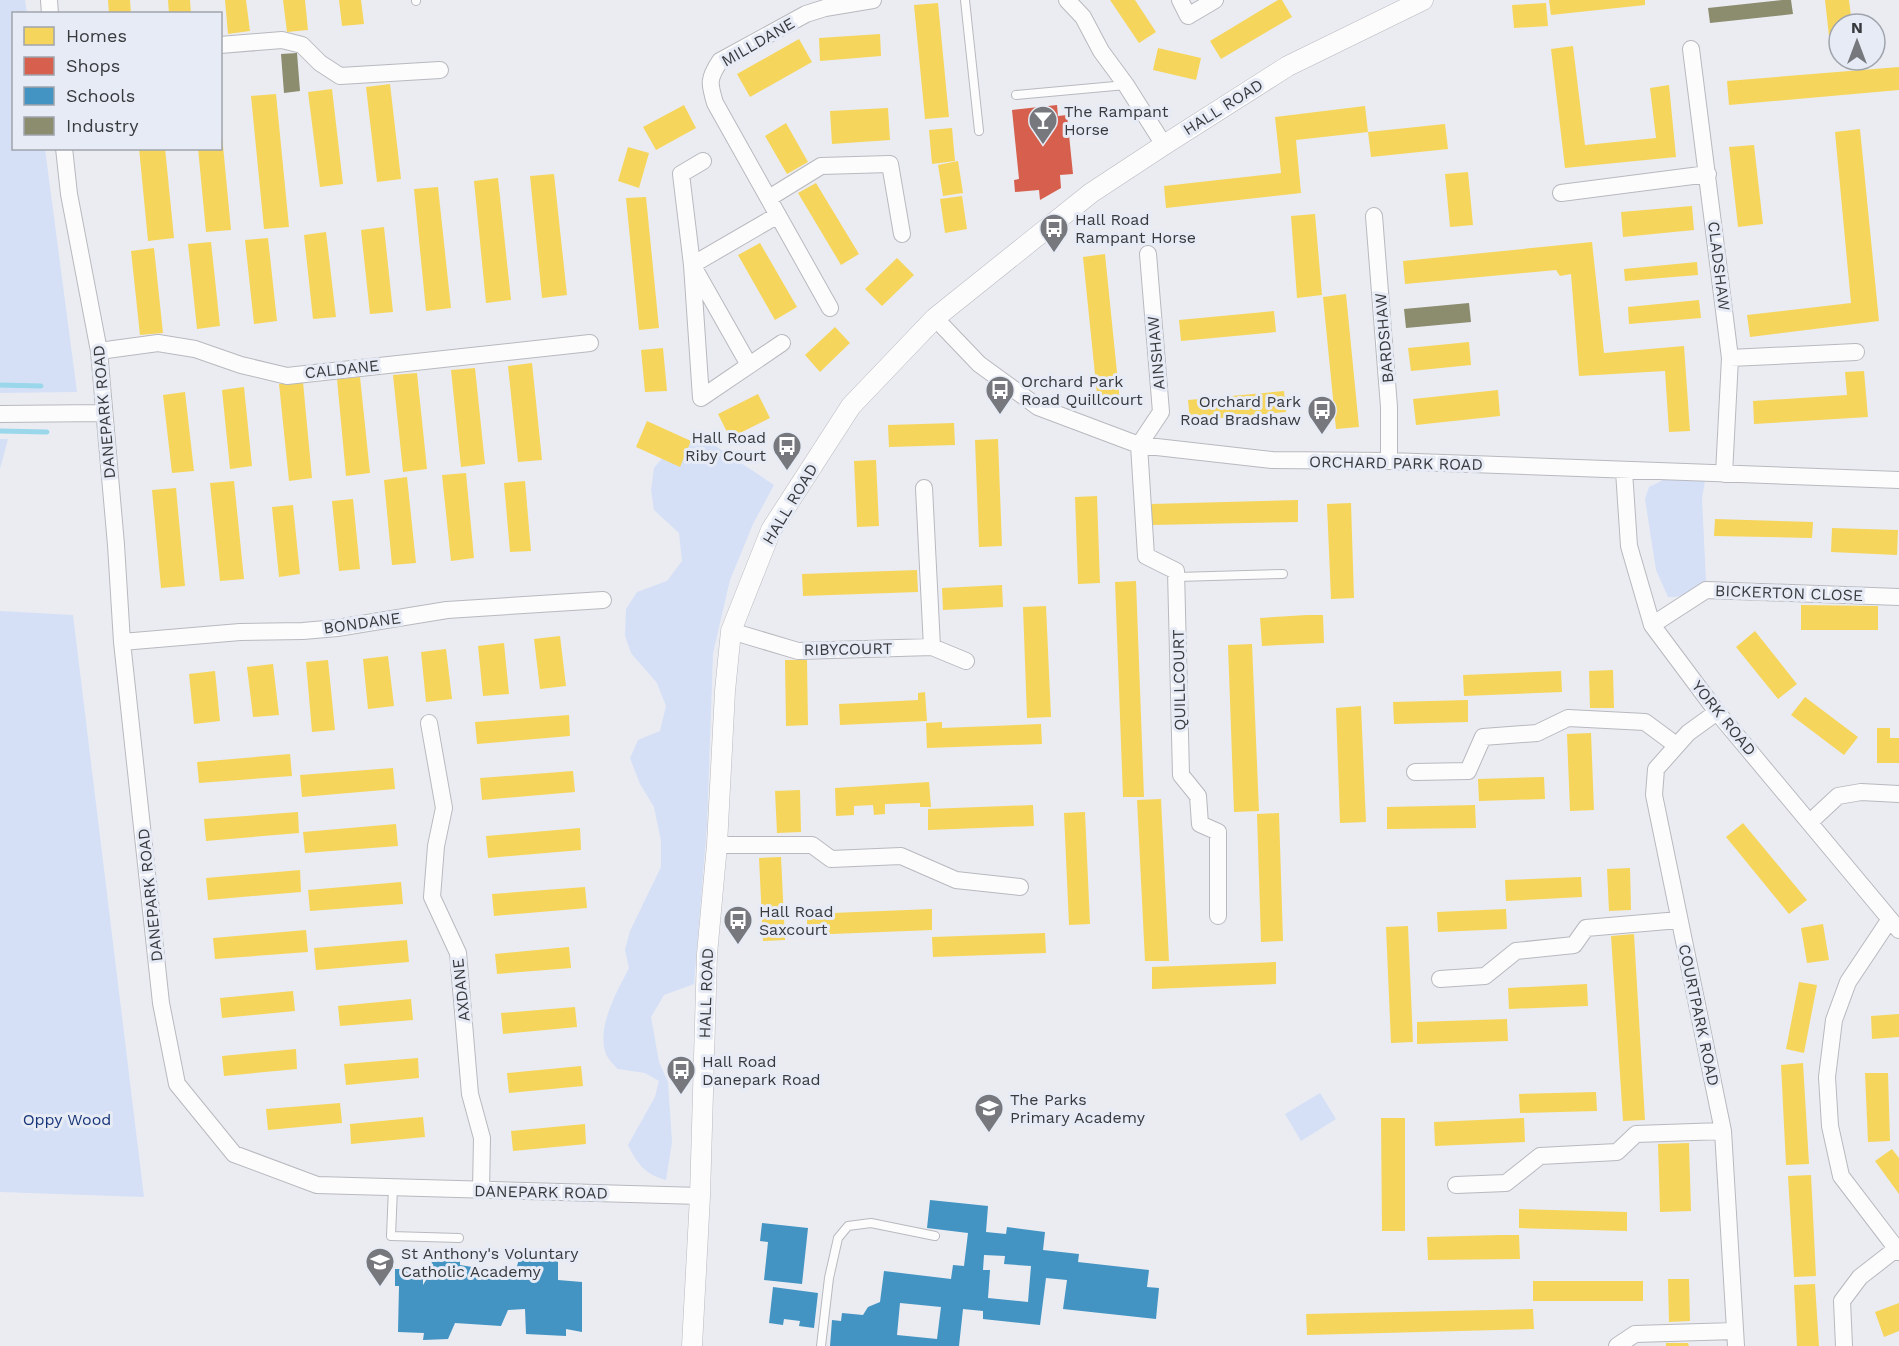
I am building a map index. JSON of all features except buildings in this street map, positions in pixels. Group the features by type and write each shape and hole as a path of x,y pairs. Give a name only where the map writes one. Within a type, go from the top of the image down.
{"street":[{"name":"MILLDANE","path":"830,308 715,103 709,85 712,73 720,61 806,14 825,8 873,0"},
{"path":"1067,0 1083,17 1101,51 1126,85 1164,145"},
{"path":"1180,0 1188,16 1215,0"},
{"name":"HALL ROAD","path":"692,1346 700,1196 707,954 717,845 725,691 731,631 771,530 851,406 935,318 1090,193 1288,66 1423,0"},
{"path":"222,45 282,40 302,45 320,63 340,76 440,70"},
{"name":"CLADSHAW","path":"1691,49 1730,358 1725,474"},
{"name":"DANEPARK ROAD","path":"64,150 69,194 99,351 122,642 161,1004 177,1084 234,1154 316,1185 700,1196"},
{"path":"703,161 681,174 692,265 701,398 782,343"},
{"path":"769,198 821,166 890,164 902,234"},
{"path":"1561,193 1708,174"},
{"path":"692,265 778,214"},
{"name":"BARDSHAW","path":"1374,216 1389,407 1389,461"},
{"name":"AINSHAW","path":"1139,445 1161,412 1148,254"},
{"path":"692,265 749,365"},
{"name":"ORCHARD PARK ROAD","path":"935,318 979,364 1038,407 1139,445 1272,460 1389,461 1899,480"},
{"name":"CALDANE","path":"99,351 158,343 195,348 241,365 287,376 590,343"},
{"path":"1730,358 1856,352"},
{"path":"0,414 104,413"},
{"path":"1139,445 1146,556 1176,571 1177,577"},
{"name":"YORK ROAD","path":"1624,471 1629,546 1652,625 1717,712 1894,925"},
{"path":"924,488 932,647"},
{"name":"QUILLCOURT","path":"1177,577 1181,775 1198,795 1200,824 1218,832 1218,916"},
{"name":"BICKERTON CLOSE","path":"1652,625 1706,590 1899,597"},
{"name":"BONDANE","path":"122,642 240,632 303,631 337,628 447,610 603,600"},
{"name":"RIBYCOURT","path":"731,631 798,651 932,647 966,661"},
{"name":"COURTPARK ROAD","path":"1717,712 1688,733 1656,769 1654,795 1723,1131 1735,1339"},
{"path":"1415,772 1468,771 1483,737 1538,733 1568,718 1645,722 1676,745"},
{"name":"AXDANE","path":"429,723 444,808 436,846 432,897 458,953 470,1094 482,1138 481,1190"},
{"path":"1810,822 1838,795 1861,792 1899,794"},
{"path":"717,845 812,845 831,859 902,856 956,880 1020,887"},
{"path":"1440,979 1485,976 1516,951 1574,945 1586,928 1679,920"},
{"path":"1844,1346 1842,1301 1860,1277 1898,1251 1841,1176 1830,1126 1827,1077 1834,1020 1848,982 1894,925"},
{"path":"1456,1185 1506,1183 1540,1156 1617,1152 1636,1134 1723,1131"},
{"path":"1617,1346 1635,1335 1735,1339"}],"lane":[{"path":"965,0 979,131"},
{"path":"1016,95 1126,85"},
{"path":"1177,577 1282,574"},
{"path":"393,1188 391,1236 459,1238"},
{"path":"821,1346 829,1278 838,1238 849,1226 871,1223 935,1236"}],"green space":[{"path":"0,0 25,0 27,12 12,12 12,150 45,150 77,392 0,393"},
{"path":"0,439 8,439 0,469"},
{"path":"705,439 774,485 753,524 730,580 713,653 707,826 694,984 664,995 651,1017 659,1062 668,1082 672,1142 666,1180 643,1168 628,1145 655,1097 659,1081 645,1073 618,1069 606,1054 604,1044 609,1010 629,968 625,950 630,931 661,867 661,841 654,807 640,784 630,758 638,740 660,731 666,706 657,683 631,653 625,636 626,609 637,592 667,581 682,561 679,533 654,510 651,490 654,468 675,443"},
{"path":"1663,480 1705,480 1702,499 1706,581 1689,593 1674,597 1668,597 1656,570 1645,499 1649,487"},
{"name":"Oppy Wood","path":"0,611 73,615 144,1197 0,1192"},
{"path":"1320,1093 1336,1119 1301,1141 1285,1114"}],"waterway":[{"path":"0,385 41,386"},
{"path":"0,431 47,432"}],"place":[{"name":"The Rampant Horse","path":"1043,146"},
{"name":"Hall Road Rampant Horse","path":"1054,254"},
{"name":"Orchard Park Road Quillcourt","path":"1000,416"},
{"name":"Orchard Park Road Bradshaw","path":"1322,436"},
{"name":"Hall Road Riby Court","path":"787,472"},
{"name":"Hall Road Saxcourt","path":"738,946"},
{"name":"Hall Road Danepark Road","path":"681,1096"},
{"name":"The Parks Primary Academy","path":"989,1134"},
{"name":"St Anthony's Voluntary Catholic Academy","path":"380,1288"}]}
